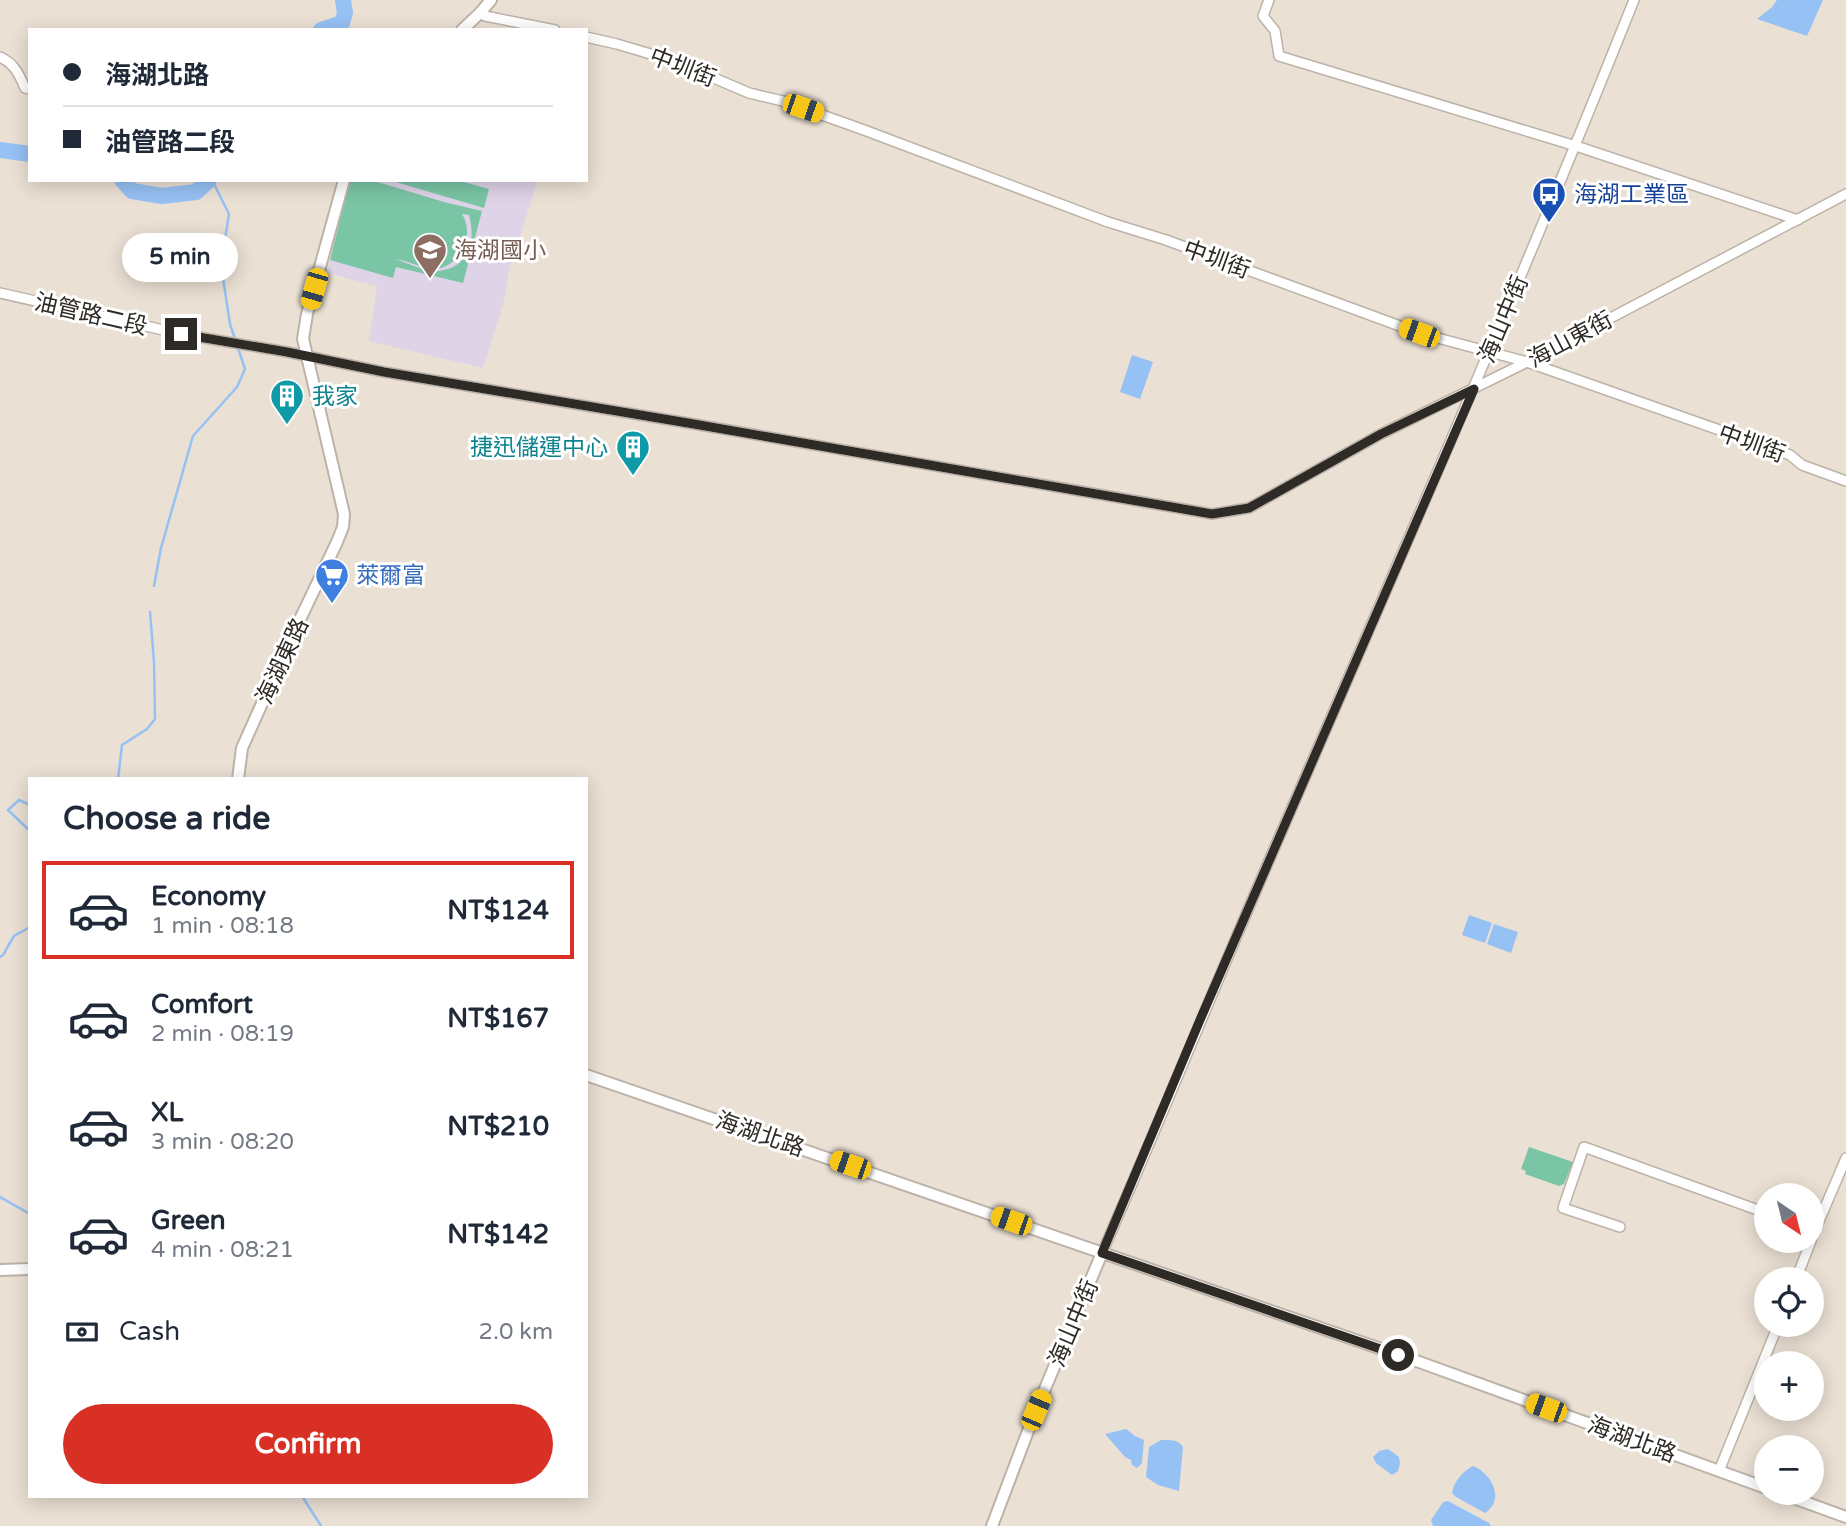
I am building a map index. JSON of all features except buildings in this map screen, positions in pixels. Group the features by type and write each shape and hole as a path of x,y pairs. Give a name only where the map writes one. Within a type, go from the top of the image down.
{"street":[{"path":"464,28 491,0"},
{"path":"1269,0 1262,16 1275,31 1279,56 1576,146 1798,220"},
{"name":"海山中街","path":"992,1526 1036,1410 1200,1020 1474,389 1576,146 1633,0"},
{"path":"480,13 545,28"},
{"name":"中圳街","path":"588,37 674,61 748,93 783,101 852,125 1108,222 1166,240 1419,333 1527,362 1790,455 1802,465 1846,481"},
{"path":"0,57 16,68 25,88 28,89"},
{"name":"海湖東路","path":"238,777 242,748 343,527 344,514 303,339 304,325 343,182"},
{"name":"海山東街","path":"307,357 1212,514 1249,508 1381,434 1527,362 1846,194"},
{"name":"油管路二段","path":"0,292 181,334 307,357"},
{"name":"海湖北路","path":"588,1076 1409,1359 1754,1484"},
{"path":"1620,1227 1563,1208 1584,1147 1754,1209"},
{"path":"1824,1208 1846,1158"},
{"path":"0,1270 28,1269"},
{"path":"1719,1471 1773,1337"},
{"path":"1813,1505 1846,1517"}],"shaded area":[{"name":"海湖國小","path":"350,182 537,182 510,267 503,305 483,368 369,341 377,286 327,273"}],"green space":[{"path":"350,182 378,182 482,211 463,283 396,267 393,278 330,260","holes":["462,214 469,215 471,243 458,264 434,271 395,259 433,269 442,268 457,257 466,241 466,223"]},
{"path":"396,182 464,182 489,189 484,208"},
{"path":"1529,1147 1573,1162 1564,1184 1559,1186 1525,1174 1526,1171 1521,1169"}],"water":[{"path":"1777,0 1823,0 1807,36 1757,19"},
{"path":"1132,355 1153,362 1140,399 1120,392"},
{"path":"1469,915 1492,923 1485,943 1462,935"},
{"path":"1494,924 1518,932 1511,953 1487,944"},
{"path":"1126,1429 1144,1440 1142,1463 1137,1468 1105,1434"},
{"path":"1161,1440 1176,1441 1183,1447 1179,1491 1158,1485 1146,1477 1149,1447"},
{"path":"1388,1449 1399,1457 1400,1463 1398,1471 1392,1475 1376,1463 1373,1457 1379,1451"},
{"path":"1473,1466 1485,1474 1494,1487 1495,1501 1485,1513 1452,1493 1459,1477"},
{"path":"1448,1501 1491,1526 1433,1526 1431,1520 1443,1502"}],"waterway":[{"path":"327,28 342,23 345,13 343,0"},
{"path":"0,150 28,154"},
{"path":"124,182 132,191 162,196 196,192 207,182"},
{"path":"154,586 161,548 193,436 237,387 245,369 230,324 221,265 229,214 213,182"},
{"path":"118,777 122,745 147,729 155,719 150,612"},
{"path":"28,804 19,800 8,810 28,829"},
{"path":"0,957 14,936 28,928"},
{"path":"0,1197 28,1213"},
{"path":"303,1498 321,1526"}],"place":[{"name":"海湖工業區","path":"1549,224"},
{"name":"海湖國小","path":"430,280"},
{"name":"我家","path":"287,426"},
{"name":"捷迅儲運中心","path":"633,477"},
{"name":"萊爾富","path":"332,605"}],"route":[{"path":"181,334 384,372 1212,514 1249,508 1381,434 1474,389 1200,1020 1102,1253 1398,1355"}]}
